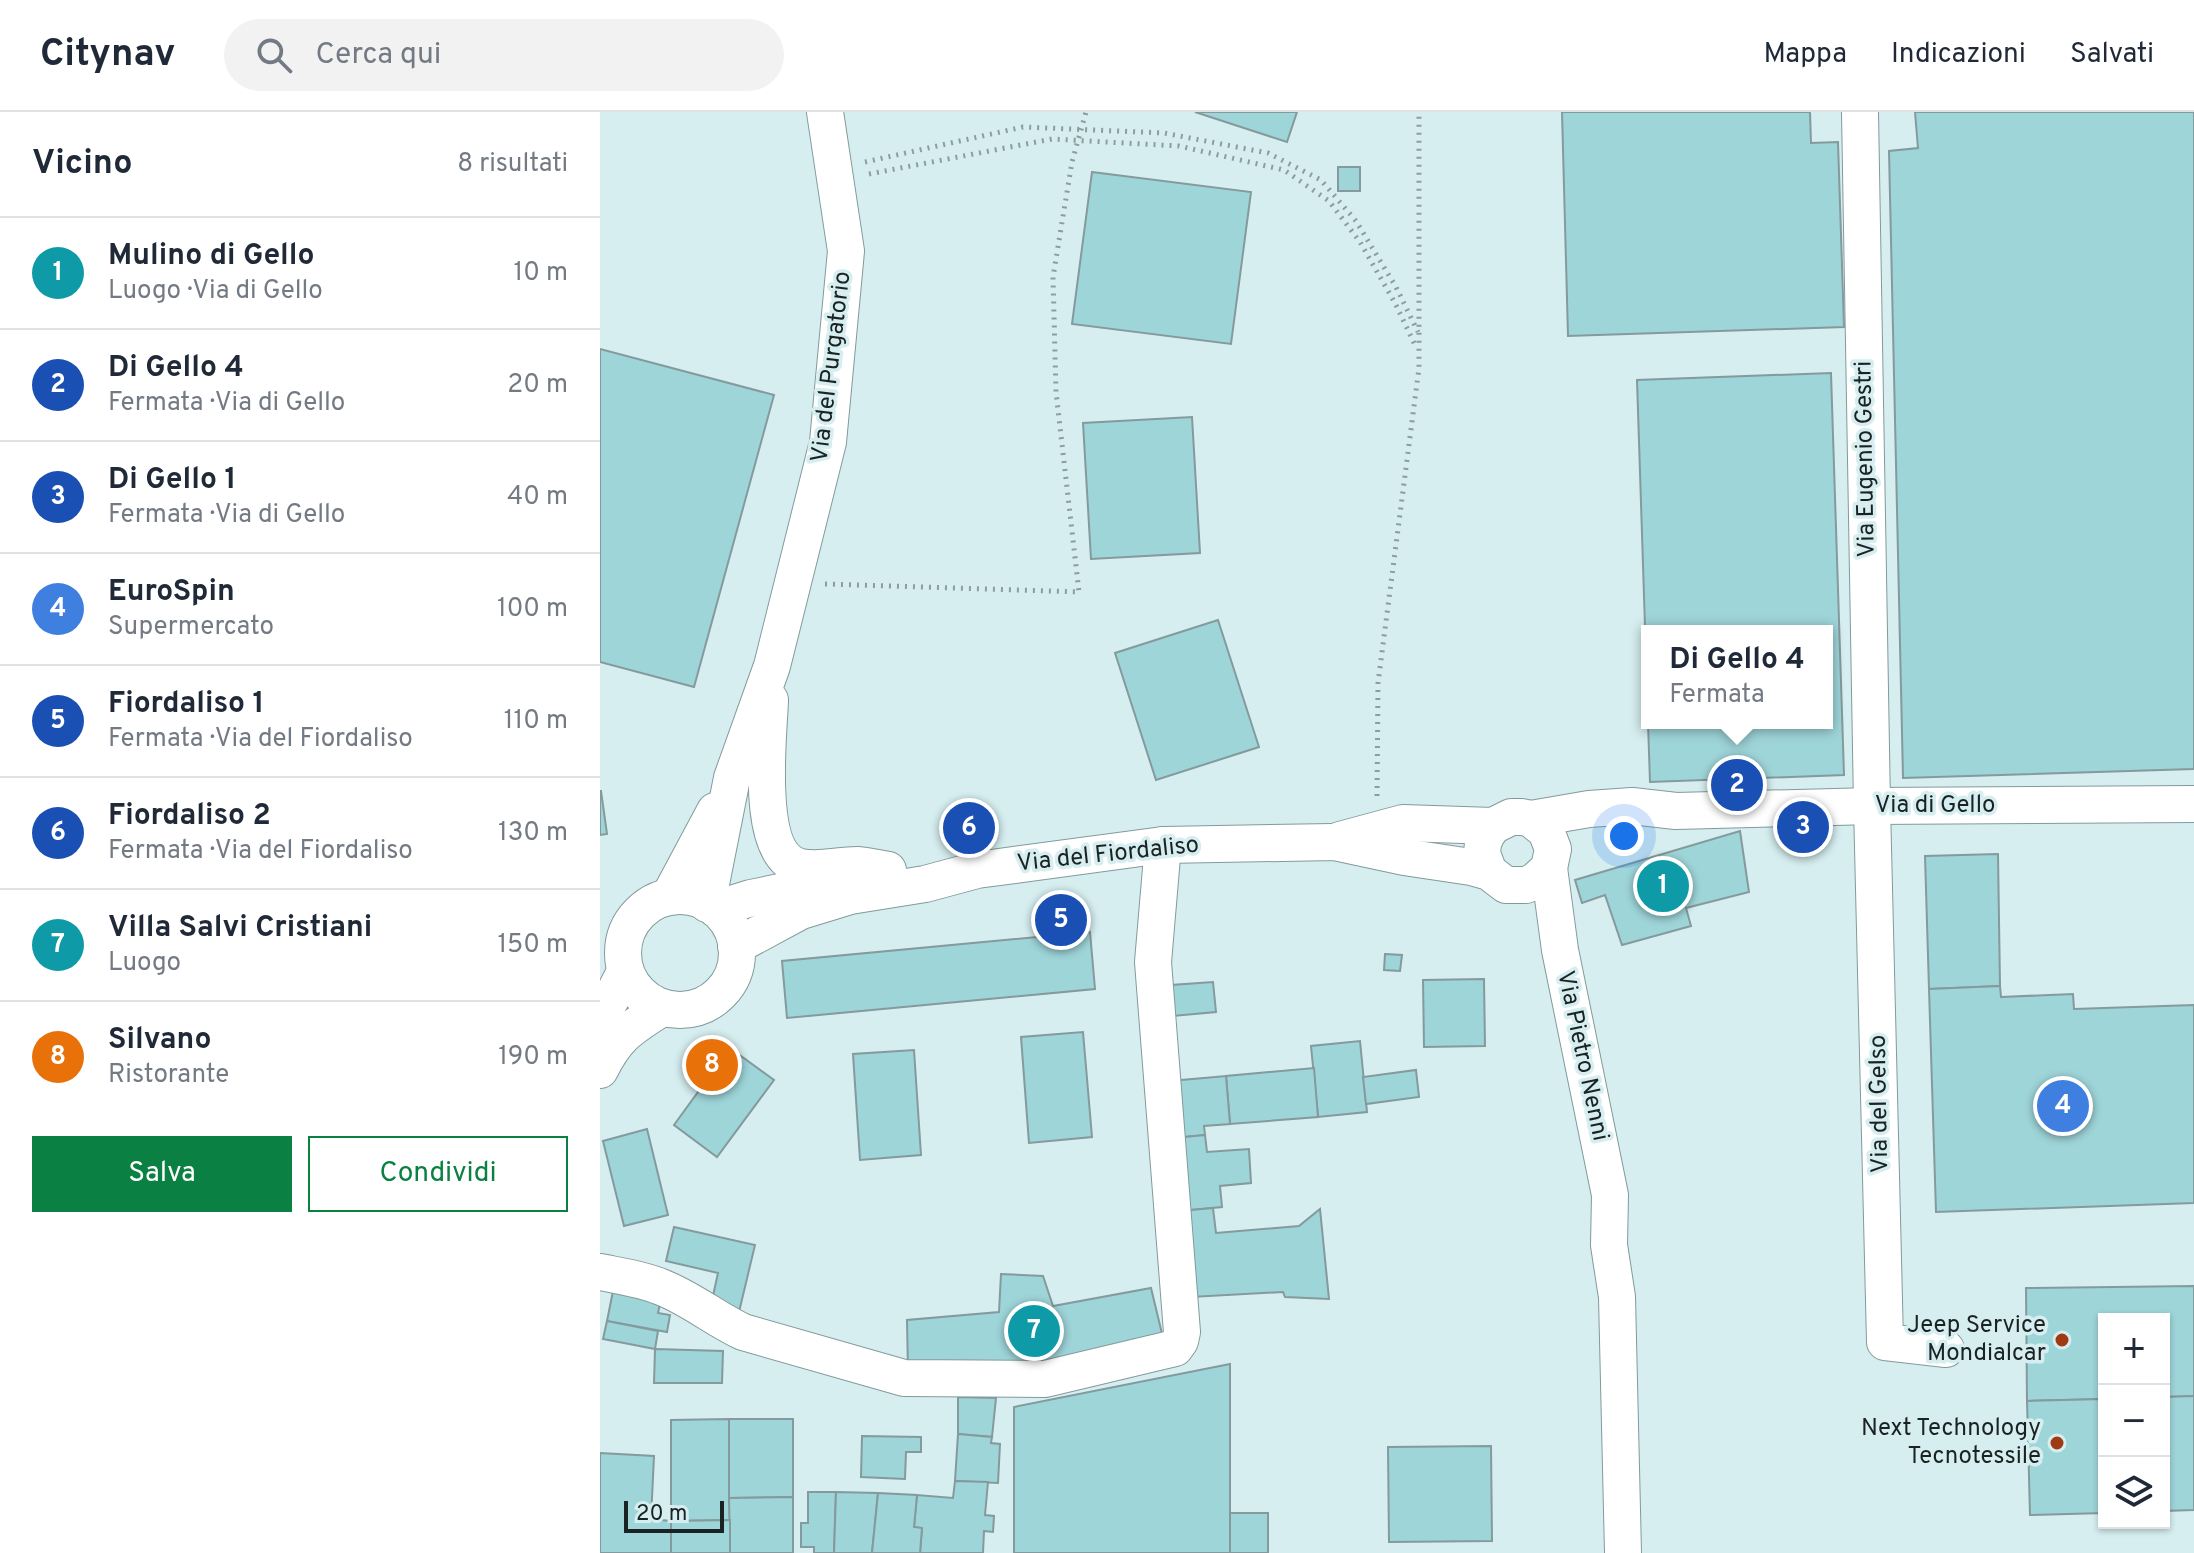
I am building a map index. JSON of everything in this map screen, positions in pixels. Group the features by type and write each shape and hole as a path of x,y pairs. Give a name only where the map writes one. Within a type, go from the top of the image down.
{"street":[{"name":"Via del Purgatorio","path":"772,666 828,442 846,251 825,112"},
{"name":"Via Eugenio Gestri","path":"1860,112 1872,806"},
{"path":"669,897 732,778 772,666"},
{"path":"772,666 768,808 778,849 792,864 801,867 859,865 888,870"},
{"path":"712,906 732,778"},
{"name":"Via di Gello","path":"1531,819 1632,806 1676,811 2194,804"},
{"name":"Via del Gelso","path":"1872,806 1885,1342 1946,1349"},
{"name":"Via di Gello","path":"1551,858 1583,834 1676,811"},
{"path":"1334,842 1471,867 1502,880 1535,881 1551,858 1546,831 1531,819 1511,817 1493,826 1487,834 1482,854 1502,880"},
{"path":"1334,842 1403,823 1493,826"},
{"name":"Via del Fiordaliso","path":"736,946 788,917 822,903 925,884 977,870 1163,845 1334,842"},
{"path":"600,1272 658,1285 743,1332 904,1378 1045,1379 1175,1348 1182,1332 1153,962 1163,845"},
{"name":"Via Pietro Nenni","path":"1551,858 1560,950 1608,1177 1609,1245"},
{"name":"Via del Fiordaliso","path":"712,906 888,870 977,870"},
{"name":"Via Pietro Nenni","path":"1502,880 1537,934 1542,951 1588,1182 1609,1245 1617,1297 1623,1553"},
{"path":"600,1020 616,957 630,925 640,912 654,902 669,897 695,898 712,906 726,919 736,946 736,962 731,978 722,991 710,1002 678,1010 662,1008 647,1000 634,988 616,957"},
{"path":"600,1070 620,1037 662,1008"}],"path":[{"path":"824,584 1079,592 1056,392 1053,277 1072,162 1086,112"},
{"path":"1376,808 1378,683 1419,368 1419,112"},
{"path":"835,176 1023,127 1164,133 1268,153 1321,180 1356,221 1396,287 1418,333"},
{"path":"835,176 868,174 1052,139 1179,146 1284,170 1329,201 1360,242 1418,351"}],"building":[{"path":"1195,112 1297,112 1287,142"},
{"path":"1562,112 1810,112 1811,143 1838,142 1844,327 1568,336"},
{"path":"1915,112 2194,112 2194,769 1903,778 1889,151 1918,148"},
{"path":"1338,167 1360,167 1360,191 1338,191"},
{"path":"1092,172 1251,192 1231,344 1072,324"},
{"path":"600,349 774,395 694,687 600,662"},
{"path":"1831,373 1844,775 1650,782 1648,729 1833,729 1833,625 1645,625 1637,380"},
{"path":"1192,417 1200,553 1091,559 1083,423"},
{"path":"1218,620 1259,747 1156,780 1115,653"},
{"path":"600,791 607,834 600,835"},
{"path":"1740,831 1749,892 1686,908 1691,926 1622,945 1605,895 1582,903 1575,880"},
{"path":"1998,854 2000,986 1929,989 1925,856"},
{"path":"1090,932 1095,989 787,1018 782,961"},
{"path":"1385,954 1402,955 1400,971 1384,970"},
{"path":"1484,979 1485,1046 1424,1047 1423,980"},
{"path":"1213,982 1216,1012 1173,1016 1171,985"},
{"path":"2000,986 2001,997 2073,994 2074,1009 2194,1005 2194,1203 1936,1212 1929,989"},
{"path":"1083,1032 1092,1137 1029,1143 1021,1037"},
{"path":"1360,1041 1367,1112 1318,1117 1311,1046"},
{"path":"730,1048 774,1080 717,1157 674,1125"},
{"path":"914,1050 921,1155 860,1160 853,1054"},
{"path":"1314,1068 1318,1117 1230,1124 1226,1076"},
{"path":"1416,1070 1419,1097 1366,1104 1363,1077"},
{"path":"1226,1076 1230,1124 1204,1126 1205,1135 1174,1138 1170,1081"},
{"path":"647,1129 668,1215 624,1226 603,1141"},
{"path":"1205,1135 1207,1152 1249,1149 1251,1183 1220,1186 1222,1207 1180,1211 1174,1138"},
{"path":"1213,1208 1216,1233 1299,1226 1320,1209 1329,1299 1285,1297 1283,1292 1191,1297 1180,1211"},
{"path":"674,1227 755,1245 739,1312 711,1305 718,1273 666,1261"},
{"path":"1001,1274 1043,1276 1053,1306 1151,1288 1164,1342 1037,1373 908,1371 907,1320 999,1312"},
{"path":"2194,1286 2194,1396 2170,1397 2170,1313 2098,1313 2098,1399 2027,1401 2026,1288"},
{"path":"613,1291 661,1299 658,1313 670,1315 667,1332 607,1321"},
{"path":"607,1321 658,1331 655,1349 603,1339"},
{"path":"655,1349 723,1351 722,1383 654,1383"},
{"path":"1230,1364 1230,1553 1014,1553 1014,1407"},
{"path":"2194,1396 2194,1510 2170,1511 2170,1397"},
{"path":"958,1397 996,1398 992,1437 958,1434"},
{"path":"2098,1399 2098,1513 2030,1515 2027,1401"},
{"path":"729,1419 730,1520 671,1521 671,1420"},
{"path":"729,1419 793,1419 793,1497 729,1498"},
{"path":"958,1434 992,1437 991,1443 1000,1444 998,1483 955,1481"},
{"path":"862,1436 921,1437 921,1452 906,1452 905,1479 861,1477"},
{"path":"1491,1446 1492,1541 1389,1542 1388,1447"},
{"path":"600,1453 654,1456 651,1519 671,1521 671,1553 600,1553"},
{"path":"955,1481 988,1482 985,1515 994,1516 993,1532 984,1531 983,1553 920,1553 922,1528 914,1527 917,1495 953,1498"},
{"path":"808,1492 836,1492 834,1553 814,1553 814,1547 801,1547 801,1523 808,1523"},
{"path":"836,1492 878,1493 872,1553 834,1553"},
{"path":"878,1493 917,1495 914,1527 922,1528 920,1553 872,1553"},
{"path":"793,1497 793,1553 730,1553 729,1498"},
{"path":"1230,1513 1268,1513 1268,1553 1230,1553"},
{"path":"730,1520 730,1553 671,1553 671,1521"}],"place":[{"name":"Di Gello 4","path":"1737,785"},
{"name":"Di Gello 1","path":"1803,827"},
{"name":"Fiordaliso 2","path":"969,828"},
{"name":"Mulino di Gello","path":"1663,886"},
{"name":"Fiordaliso 1","path":"1061,920"},
{"name":"Silvano","path":"712,1065"},
{"name":"EuroSpin","path":"2063,1106"},
{"name":"Villa Salvi Cristiani","path":"1034,1331"},
{"name":"Jeep Service Mondialcar","path":"2062,1340"},
{"name":"Next Technology Tecnotessile","path":"2057,1443"}]}
